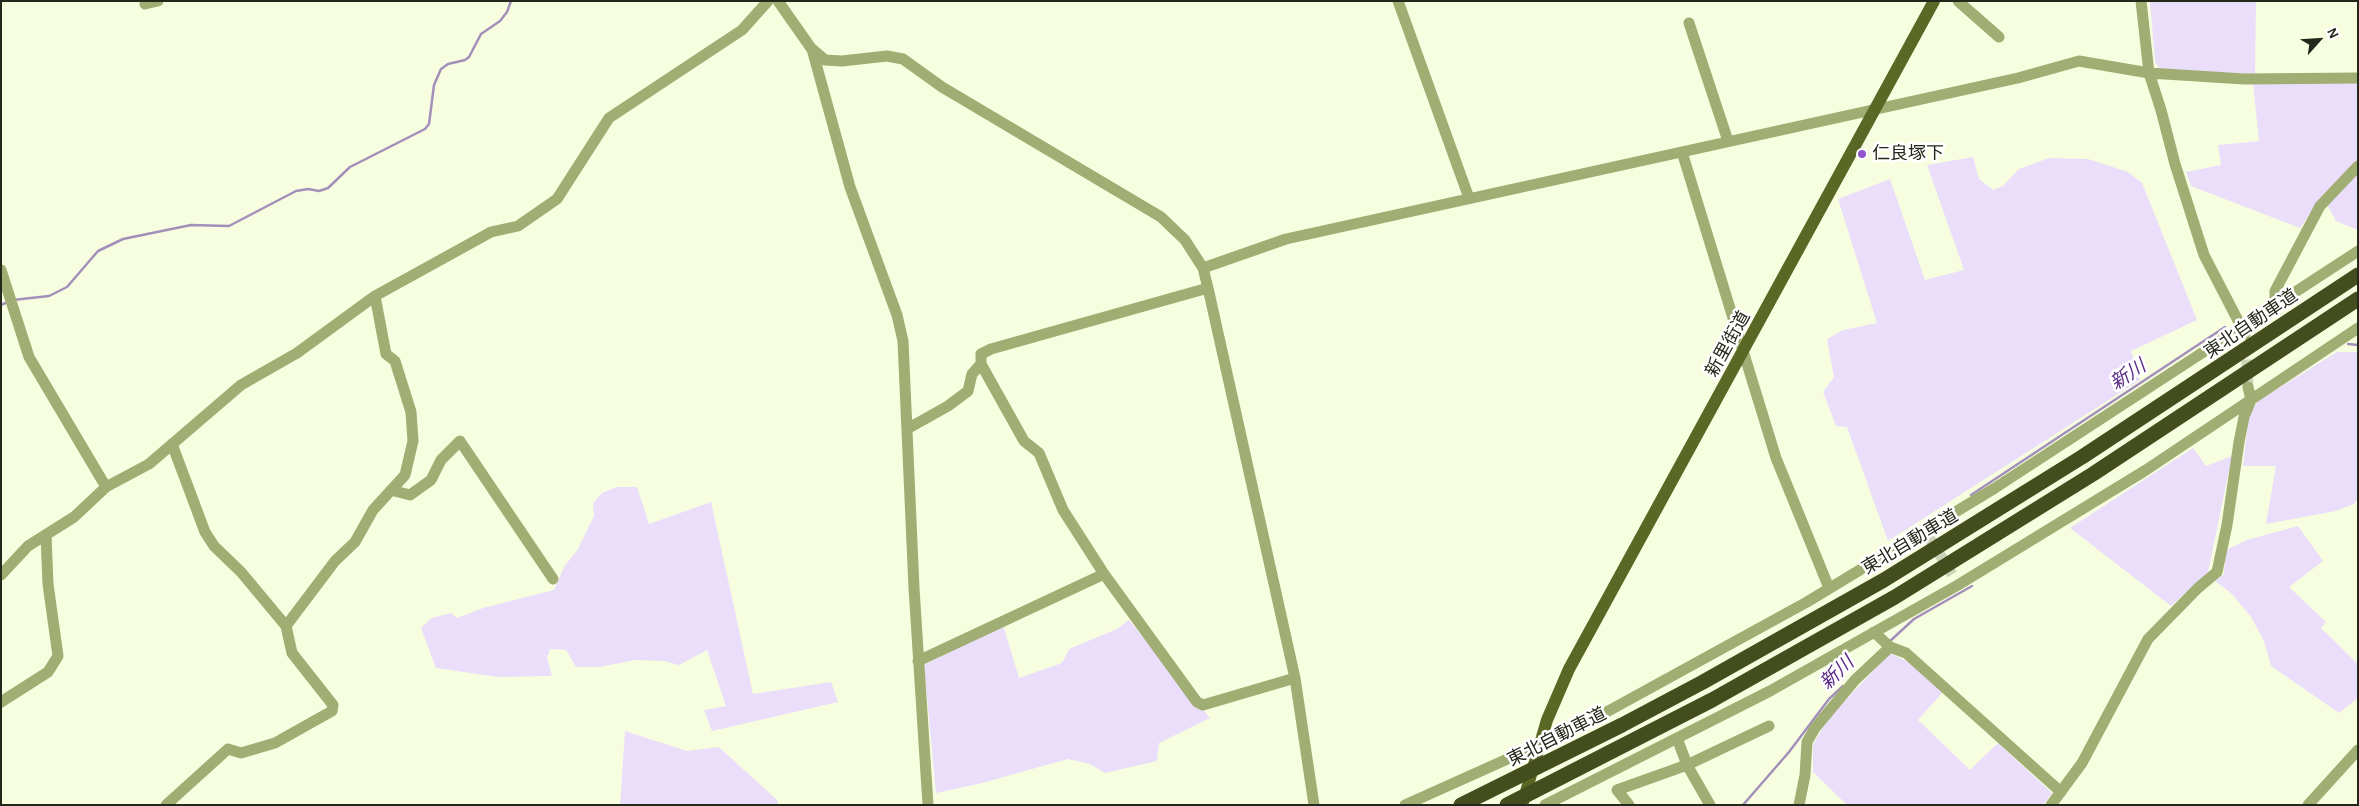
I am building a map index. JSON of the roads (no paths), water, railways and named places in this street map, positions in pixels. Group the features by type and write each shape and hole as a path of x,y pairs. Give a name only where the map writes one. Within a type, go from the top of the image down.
{"highway":[{"name":"東北自動車道","path":"1461,805 1695,687 1884,580 2098,447 2358,274"},
{"path":"1508,805 1704,704 1895,597 2093,474 2358,299"}],"main road":[{"name":"新里街道","path":"1523,805 1553,703 1584,640 1934,1"}],"street":[{"path":"145,4 158,1"},
{"path":"1,575 28,546 74,516 106,487 149,464 241,385 297,353 375,296 491,232 518,226 557,199 609,118 742,30 768,1"},
{"path":"778,1 811,48 826,60 842,61 887,56 903,60 942,88 1162,217 1185,240 1203,268 1208,288 1295,678 1314,805"},
{"path":"1398,1 1469,198"},
{"path":"1958,1 1998,37"},
{"path":"2141,1 2149,73 2204,254 2244,330"},
{"path":"1689,23 1728,142"},
{"path":"811,48 850,187 897,315 903,341 918,661 925,729 928,805"},
{"path":"1203,268 1286,239 1876,109 2079,61 2149,73 2244,79 2358,78"},
{"path":"1682,152 1776,458 1829,588"},
{"path":"2274,306 2275,291 2320,206 2358,166"},
{"path":"1405,805 1581,726 1927,534 1995,488 2244,330 2274,306 2358,251"},
{"path":"1,270 29,357 106,487"},
{"path":"1208,288 991,349 981,354 981,364 1024,441 1039,453 1063,510 1104,574 1197,702 1203,705 1295,678"},
{"path":"286,626 335,561 355,542 373,510 405,475 413,441 411,412 395,361 386,354 375,296"},
{"path":"1546,805 1770,691 1882,640 1955,580 2146,470 2358,328"},
{"path":"907,429 968,392 972,374 981,364"},
{"path":"2051,805 2082,763 2148,639 2198,588 2217,572 2227,525 2239,442 2244,418 2251,400 2248,386"},
{"path":"391,490 410,495 431,480 442,460 460,441 553,579"},
{"path":"166,805 228,749 242,753 275,743 332,711 333,706 292,654 286,626 241,572 214,546 205,532 172,444"},
{"path":"1,702 48,672 58,656 48,584 46,535"},
{"path":"918,661 1104,574"},
{"path":"1882,640 1906,652 2061,792"},
{"path":"1801,803 1807,742 1815,728 1855,680 1882,640"},
{"path":"1630,805 1617,790 1687,765 1769,726"},
{"path":"1677,738 1687,765 1710,805"},
{"path":"2308,805 2358,750"}],"waterway":[{"path":"13,300 49,296 67,287 98,251 123,239 191,225 229,226 296,191 308,189 319,191 328,188 350,167 425,129 429,124 434,85 441,69 448,64 465,60 469,57 481,34 500,21 507,12 511,1"},
{"path":"1,305 8,302"},
{"name":"新川","path":"1971,495 2225,327"},
{"name":"新川","path":"2348,344 2358,345"},
{"name":"新川","path":"1889,642 1914,619 1972,586"},
{"name":"新川","path":"1743,805 1789,752 1829,699 1843,686"}],"tunnel":[{"path":"2246,343 2248,387"},
{"path":"1929,537 1953,576"}],"place":[{"name":"仁良塚下","path":"1862,154"}]}
